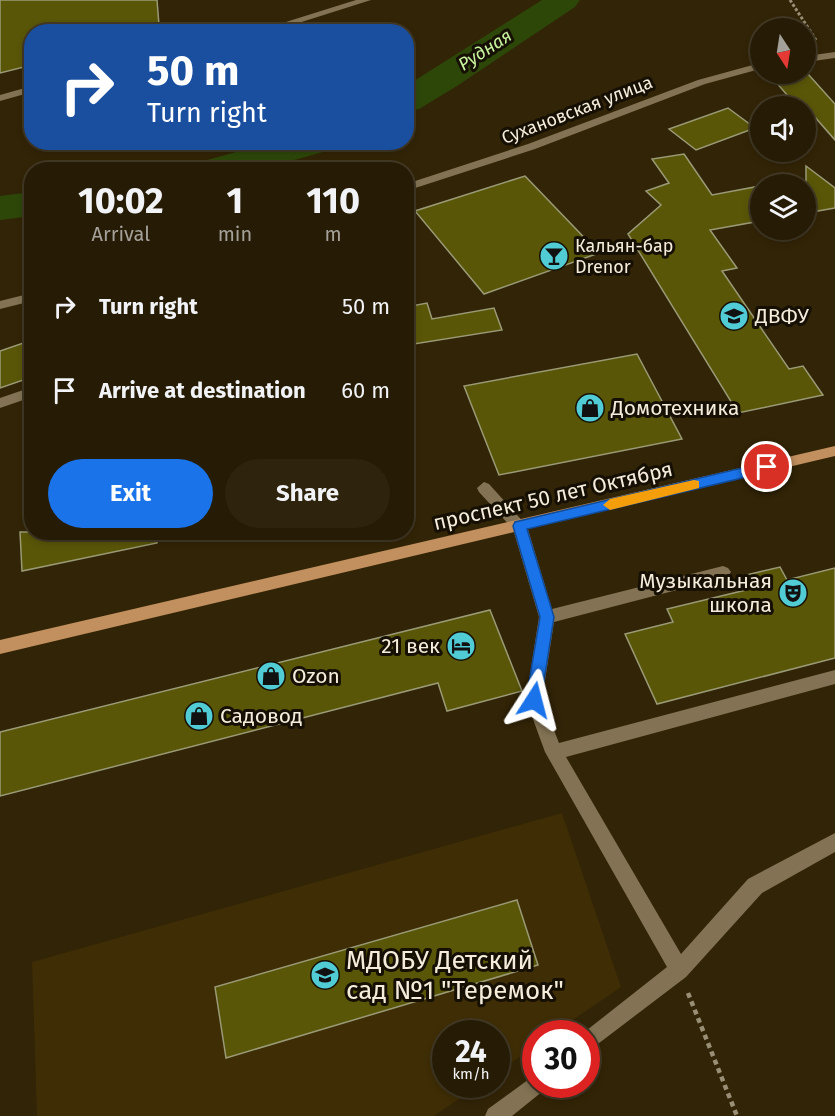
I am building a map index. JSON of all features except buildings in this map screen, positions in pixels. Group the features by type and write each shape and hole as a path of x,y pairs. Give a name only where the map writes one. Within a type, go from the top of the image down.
{"main road":[{"name":"проспект 50 лет Октября","path":"0,647 835,452"}],"street":[{"path":"285,24 366,0"},
{"name":"Сухановская улица","path":"414,185 542,143 693,85 750,68"},
{"path":"0,98 24,91"},
{"path":"0,305 24,299"},
{"path":"0,403 24,395"},
{"path":"484,488 520,526 547,617 534,700 554,752 679,970"},
{"path":"547,617 723,572"},
{"path":"554,752 835,677"},
{"path":"600,1032 679,970 755,886 835,842"},
{"path":"495,1116 522,1095"}],"path":[{"path":"790,0 830,56"},
{"path":"679,970 737,1116"}],"shaded area":[{"name":"МДОБУ Детский сад №1 \"Теремок\"","path":"562,813 621,987 573,1020 522,1020 522,1055 510,1064 510,1020 432,1020 432,1098 460,1098 434,1116 37,1116 32,962"}],"waterway":[{"name":"Рудная","path":"414,96 445,79 564,0"},
{"name":"Рудная","path":"243,162 288,150"},
{"name":"Рудная","path":"0,208 24,205"}],"slow traffic":[{"path":"610,505 694,485"}],"place":[{"name":"Кальян-бар Drenor","path":"554,256"},
{"name":"ДВФУ","path":"734,316"},
{"name":"Домотехника","path":"590,408"},
{"name":"Музыкальная школа","path":"793,593"},
{"name":"21 век","path":"461,646"},
{"name":"Ozon","path":"271,676"},
{"name":"Садовод","path":"199,716"},
{"name":"МДОБУ Детский сад №1 \"Теремок\"","path":"325,975"}],"route":[{"path":"534,700 547,617 520,526 767,467"}]}
